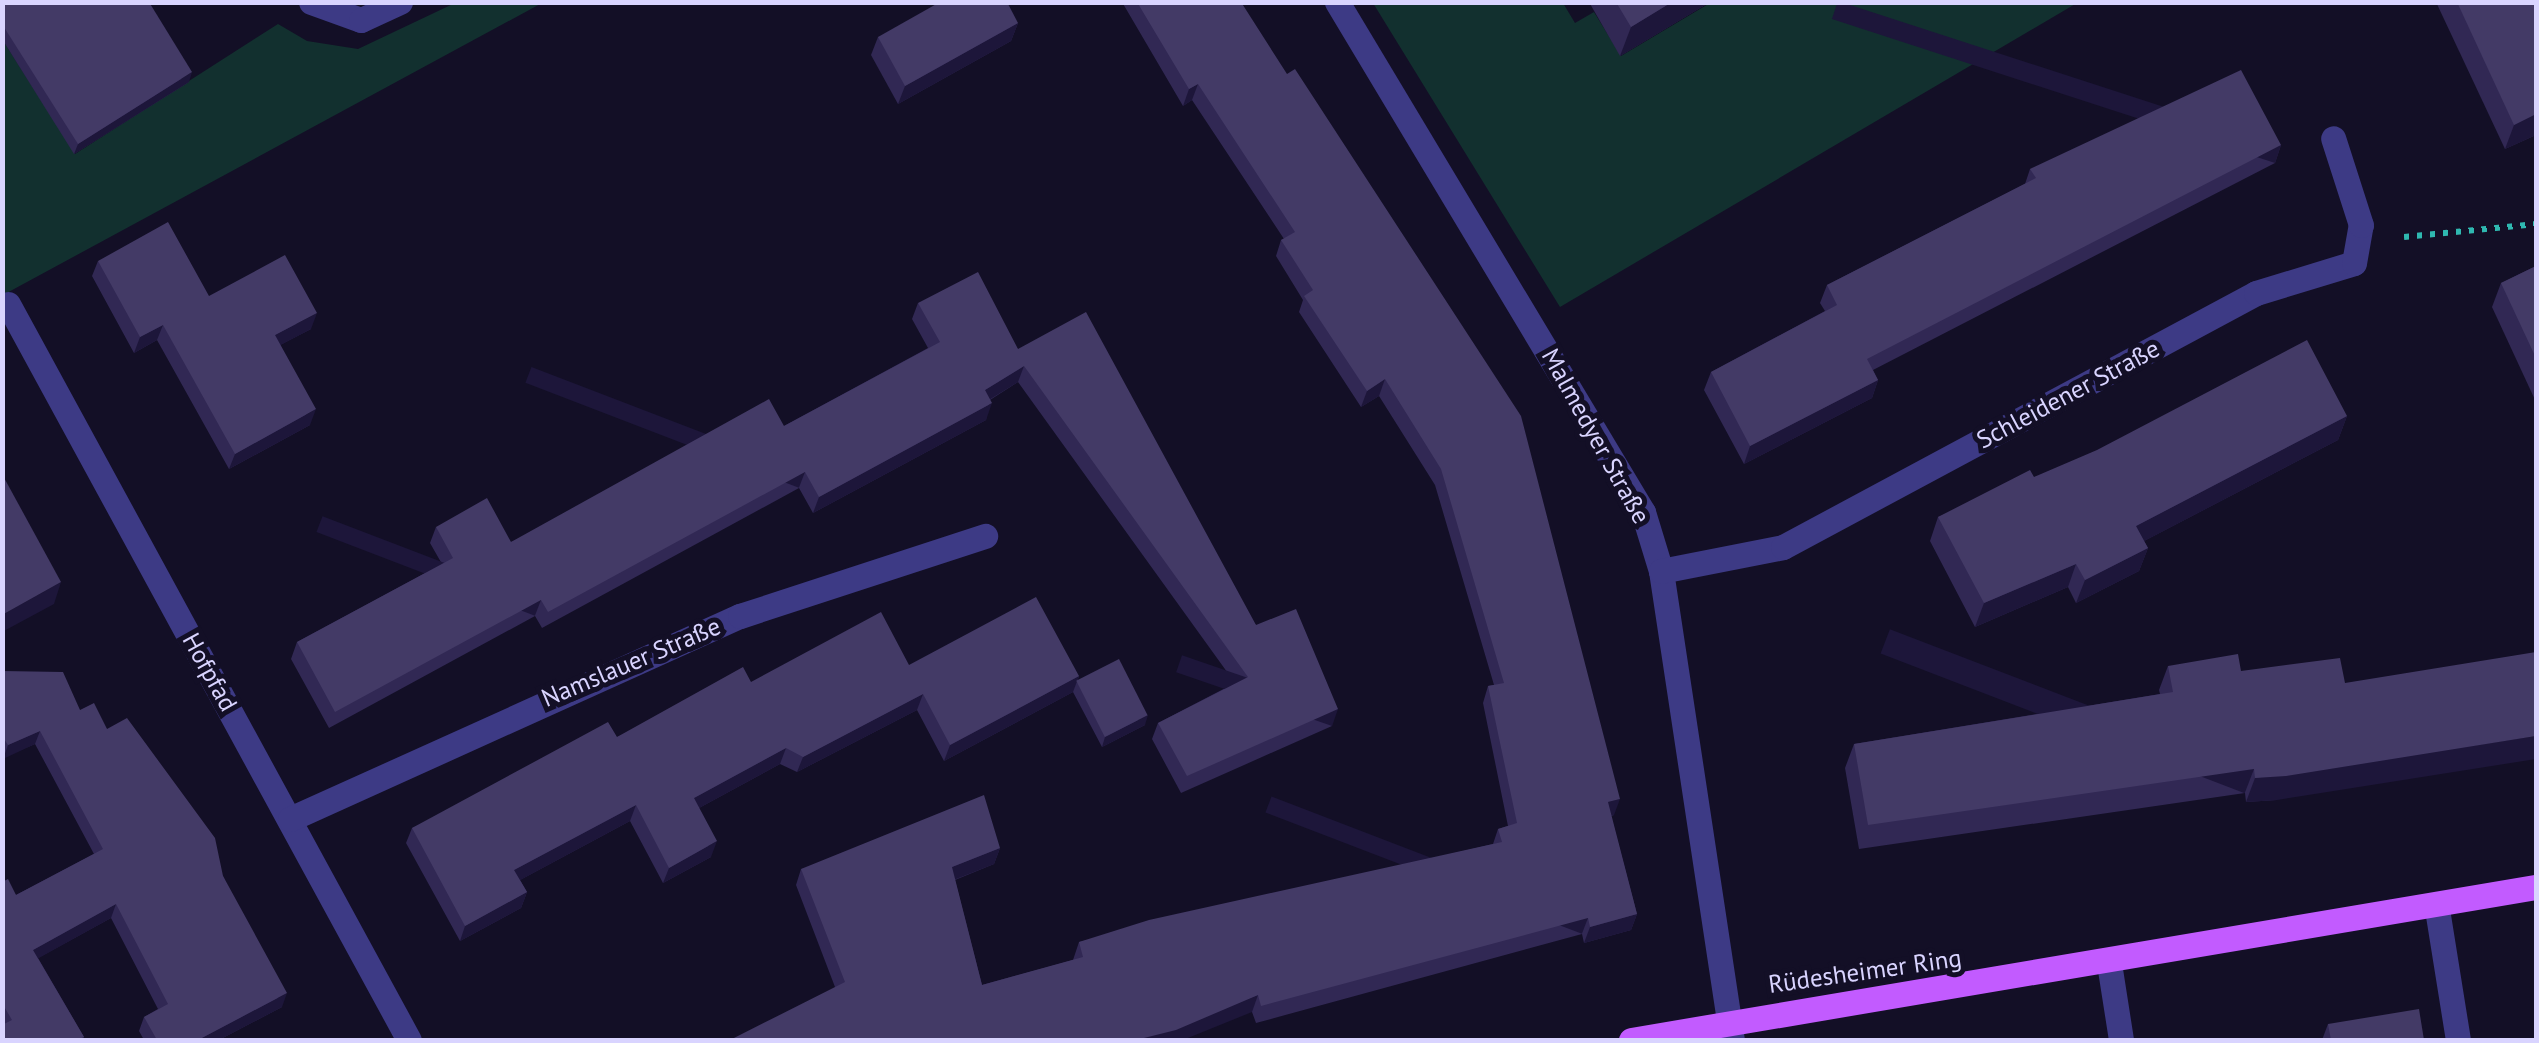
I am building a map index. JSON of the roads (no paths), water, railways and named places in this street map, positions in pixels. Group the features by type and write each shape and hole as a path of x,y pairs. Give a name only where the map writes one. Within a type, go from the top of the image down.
{"main road":[{"name":"Rüdesheimer Ring","path":"1631,1040 1730,1031 2437,909 2536,887"}],"street":[{"path":"310,2 361,20 400,2"},
{"name":"Malmedyer Straße","path":"1337,2 1614,457 1661,572 1730,1031"},
{"name":"Schleidener Straße","path":"1661,572 1782,546 2256,294 2354,263 2362,225 2333,138"},
{"name":"Hofpfad","path":"8,304 410,1040"},
{"name":"Namslauer Straße","path":"290,818 740,616 984,536"},
{"path":"2437,909 2458,1040"},
{"path":"2109,963 2122,1040"}]}
